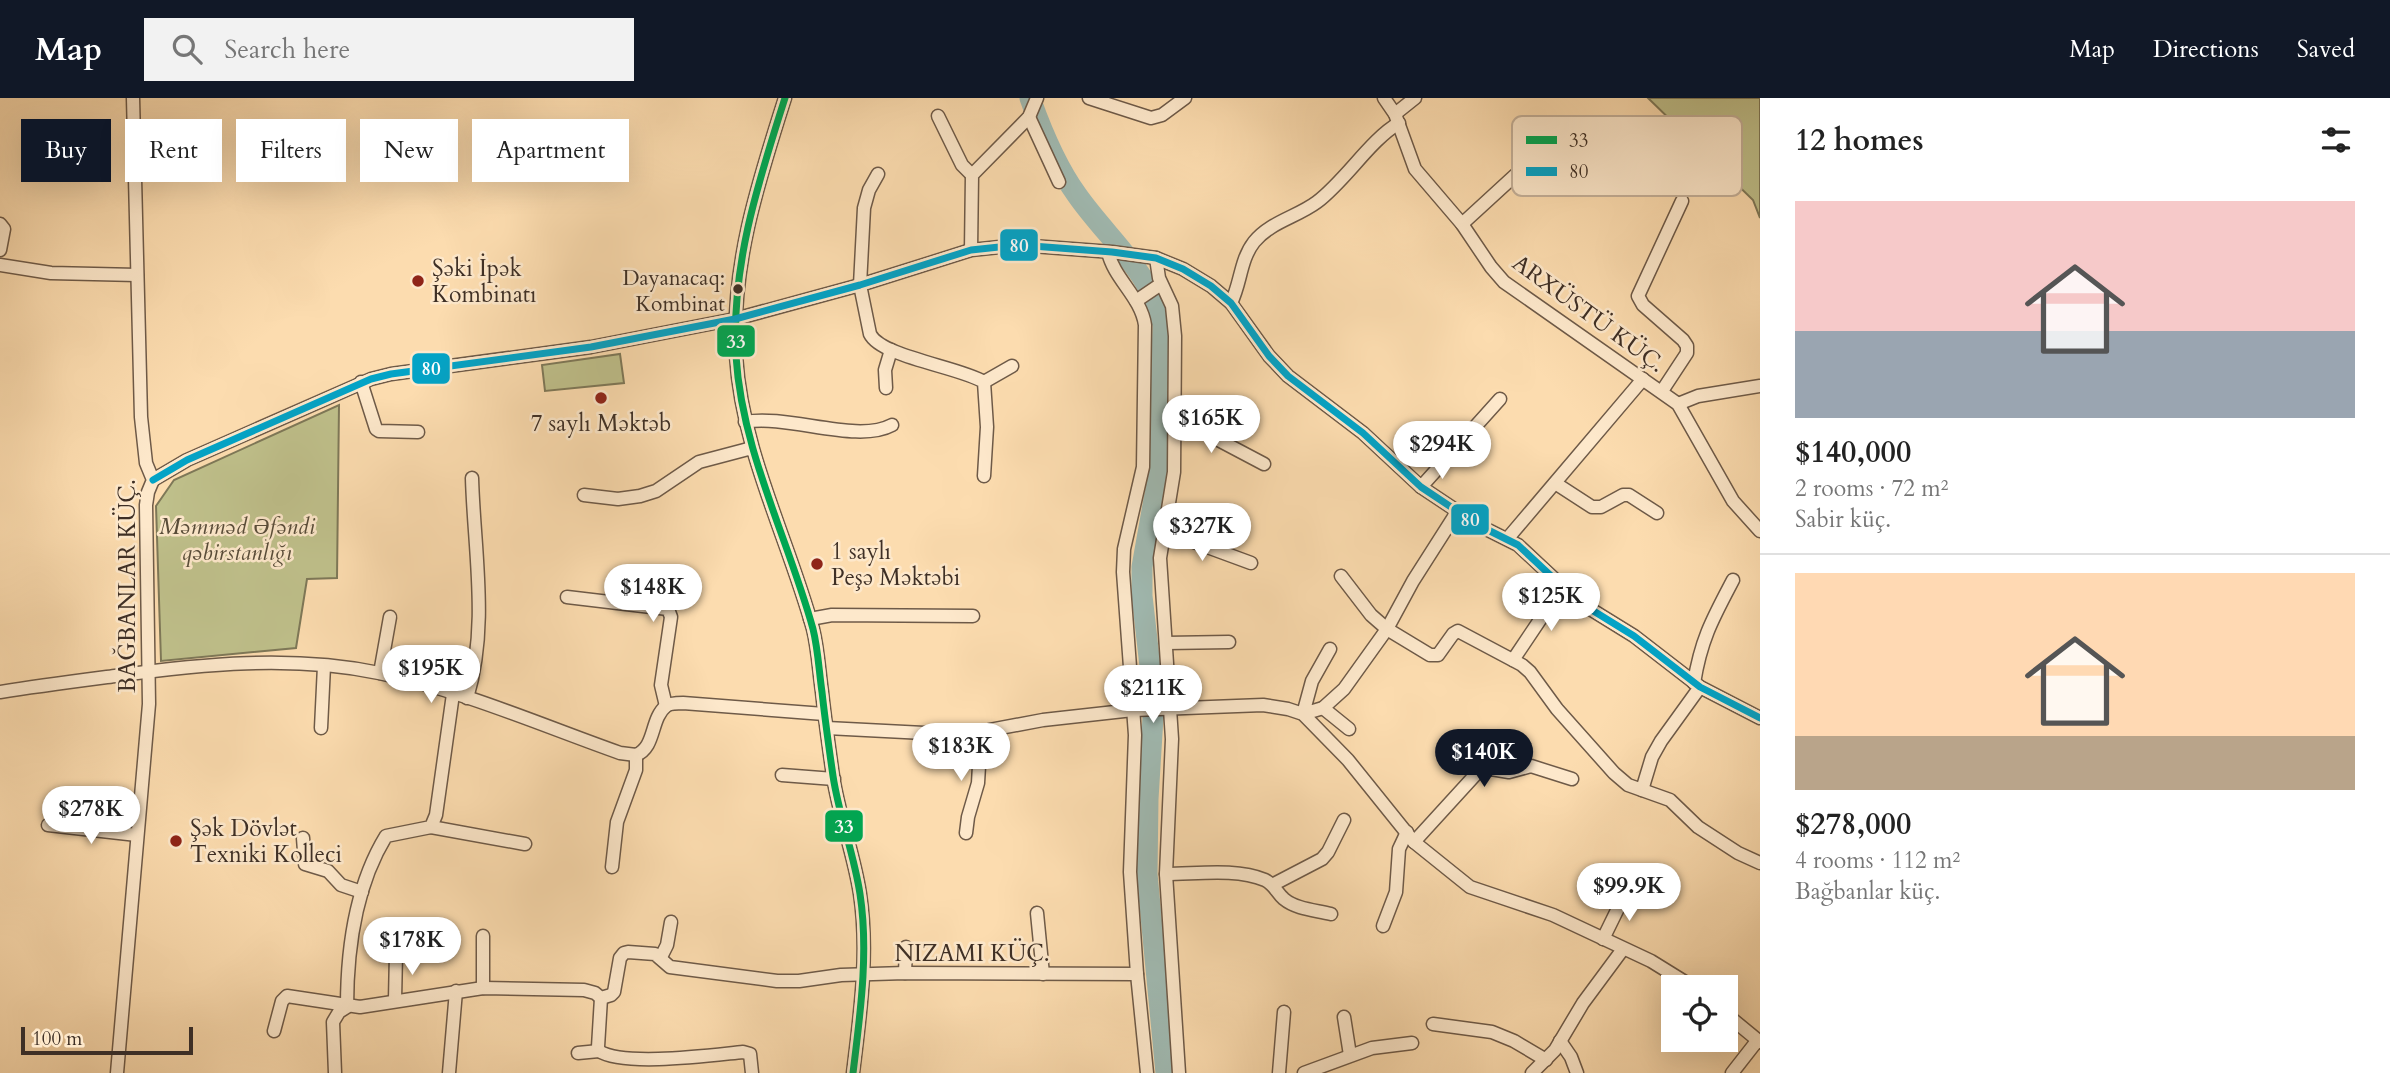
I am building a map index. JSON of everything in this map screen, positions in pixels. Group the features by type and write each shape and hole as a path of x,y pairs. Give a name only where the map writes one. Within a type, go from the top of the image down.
{"street":[{"name":"BAĞBANLAR KÜÇ.","path":"117,1073 149,704 146,505 153,481 143,448 133,98"},
{"path":"785,98 747,228 736,294 737,374 752,448 810,619 817,649 834,779 861,898 862,975 853,1073"},
{"path":"971,250 972,175 1029,117 1037,98"},
{"path":"1089,98 1151,118 1162,115 1185,98"},
{"name":"ARXÜSTÜ KÜÇ.","path":"1384,98 1397,119 1415,169 1462,224 1504,282 1678,404 1733,501 1760,531"},
{"path":"1231,303 1245,257 1255,240 1278,223 1316,203 1349,173 1415,98"},
{"path":"938,116 962,165 972,175"},
{"path":"1029,117 1059,182"},
{"path":"878,174 869,190 864,208 860,285 873,340 891,350 984,382 1012,366"},
{"path":"1462,224 1512,177"},
{"path":"1662,391 1687,353 1687,346 1643,305 1638,296 1682,201"},
{"path":"0,225 4,229 0,250"},
{"path":"153,481 187,460 361,382 391,374 591,346 735,319 860,285 971,250 1020,245 1136,254 1156,258 1183,269 1211,286 1231,303 1269,356 1288,376 1363,433 1421,487 1478,525 1508,538 1529,554 1579,602 1633,636 1697,685 1760,718"},
{"path":"1110,252 1114,269 1139,299 1145,325 1143,467 1126,537 1123,572 1135,758 1130,872 1147,1073"},
{"path":"1156,258 1160,285 1169,298 1174,314 1174,472 1160,566 1172,740 1166,874 1179,1073"},
{"path":"0,265 51,273 137,275"},
{"path":"1139,299 1160,285"},
{"path":"887,388 887,360 891,350"},
{"path":"1508,538 1643,379"},
{"path":"361,382 376,429 418,432"},
{"path":"984,382 987,428 984,477"},
{"path":"1678,404 1698,396 1760,386"},
{"path":"1421,487 1500,399"},
{"path":"1175,417 1264,464"},
{"path":"745,422 769,419 863,431 892,425"},
{"path":"584,495 618,499 640,496 656,491 699,462 752,448"},
{"path":"467,698 474,676 480,631 472,478"},
{"path":"1555,483 1592,507 1601,507 1623,495 1629,495 1657,513"},
{"path":"827,728 942,735 1133,710 1263,705 1303,714 1323,708 1344,690 1387,629 1413,581 1457,512"},
{"path":"1164,531 1251,563"},
{"path":"1341,576 1371,615 1387,629 1434,656 1438,656 1456,632 1461,632 1513,660 1530,672 1614,774 1628,785 1670,800 1698,827 1738,853 1760,863"},
{"path":"1642,790 1652,757 1697,685 1699,655 1706,632 1733,580"},
{"path":"1513,660 1562,587"},
{"path":"567,597 667,609 671,617 662,685 666,706"},
{"path":"810,619 832,615 973,616"},
{"path":"380,673 390,617"},
{"path":"1166,643 1228,642"},
{"path":"1303,714 1312,681 1330,649"},
{"path":"0,692 149,671 235,664 324,666 380,673 467,698 620,753 636,755 645,750 666,706 683,703 824,714"},
{"path":"321,728 324,666"},
{"path":"431,827 436,815 453,694"},
{"path":"1323,708 1349,729"},
{"path":"1303,714 1348,760 1410,837 1470,887 1553,915 1676,975"},
{"path":"966,833 978,783 981,732"},
{"path":"612,867 617,822 636,770 636,755"},
{"path":"1383,926 1396,892 1399,849 1477,773 1485,770 1509,772 1531,766 1572,779"},
{"path":"782,775 834,779"},
{"path":"1274,884 1322,859 1343,820"},
{"path":"48,825 137,835"},
{"path":"347,1007 357,907 386,836 431,827 525,844"},
{"path":"303,838 305,864 328,871 341,885 362,892"},
{"path":"1166,874 1234,874 1261,878 1274,884 1281,897 1293,905 1331,914"},
{"path":"1602,939 1626,892"},
{"path":"1037,913 1043,974"},
{"path":"661,957 667,945 671,922"},
{"path":"483,936 483,988"},
{"path":"905,973 906,947"},
{"path":"1532,1073 1560,1041 1583,1003 1623,949"},
{"name":"NIZAMI KÜÇ.","path":"601,998 614,992 620,958 624,953 655,954 670,967 777,981 905,973 1137,974"},
{"path":"395,1000 396,954"},
{"path":"274,1031 282,1001 287,996 347,1007 371,1006 395,1000 483,988 584,990 601,998 599,1051"},
{"path":"449,1073 456,991"},
{"path":"335,1073 333,1022 347,1007"},
{"path":"1279,1073 1284,1012"},
{"path":"1344,1017 1350,1055"},
{"path":"1433,1024 1492,1032 1546,1060"},
{"path":"1732,1073 1758,1041 1738,1024"},
{"path":"1560,1041 1571,1057 1577,1073"},
{"path":"1304,1073 1373,1048 1412,1044"},
{"path":"578,1053 599,1051 616,1058 688,1057 743,1052 750,1054 752,1073"}],"green space":[{"path":"1648,98 1760,98 1760,218 1753,200 1742,189 1742,116 1667,116"},
{"path":"620,354 624,383 545,391 542,365"},
{"name":"Məmməd Əfəndi qəbirstanlığı","path":"339,405 337,578 307,579 296,648 161,661 156,506 174,480"}],"waterway":[{"path":"1030,98 1062,172 1149,288 1163,325 1158,477 1142,567 1142,596 1154,701 1147,874 1166,1073"}],"transit line":[{"name":"33","path":"785,98 748,225 738,289 736,356 740,392 756,461 813,629 836,791 860,894 864,961 853,1073"},
{"name":"80","path":"153,480 187,460 371,379 391,374 591,347 735,319 860,285 971,250 1019,245 1156,258 1183,269 1211,286 1231,303 1269,356 1288,376 1363,433 1421,487 1478,525 1518,545 1579,602 1634,636 1700,687 1760,718"}],"place":[{"name":"Şəki İpək Kombinatı","path":"418,281"},
{"name":"Dayanacaq: Kombinat","path":"738,289"},
{"name":"7 saylı Məktəb","path":"601,398"},
{"name":"1 saylı Peşə Məktəbi","path":"817,564"},
{"name":"Şək Dövlət Texniki Kolleci","path":"176,841"}]}
